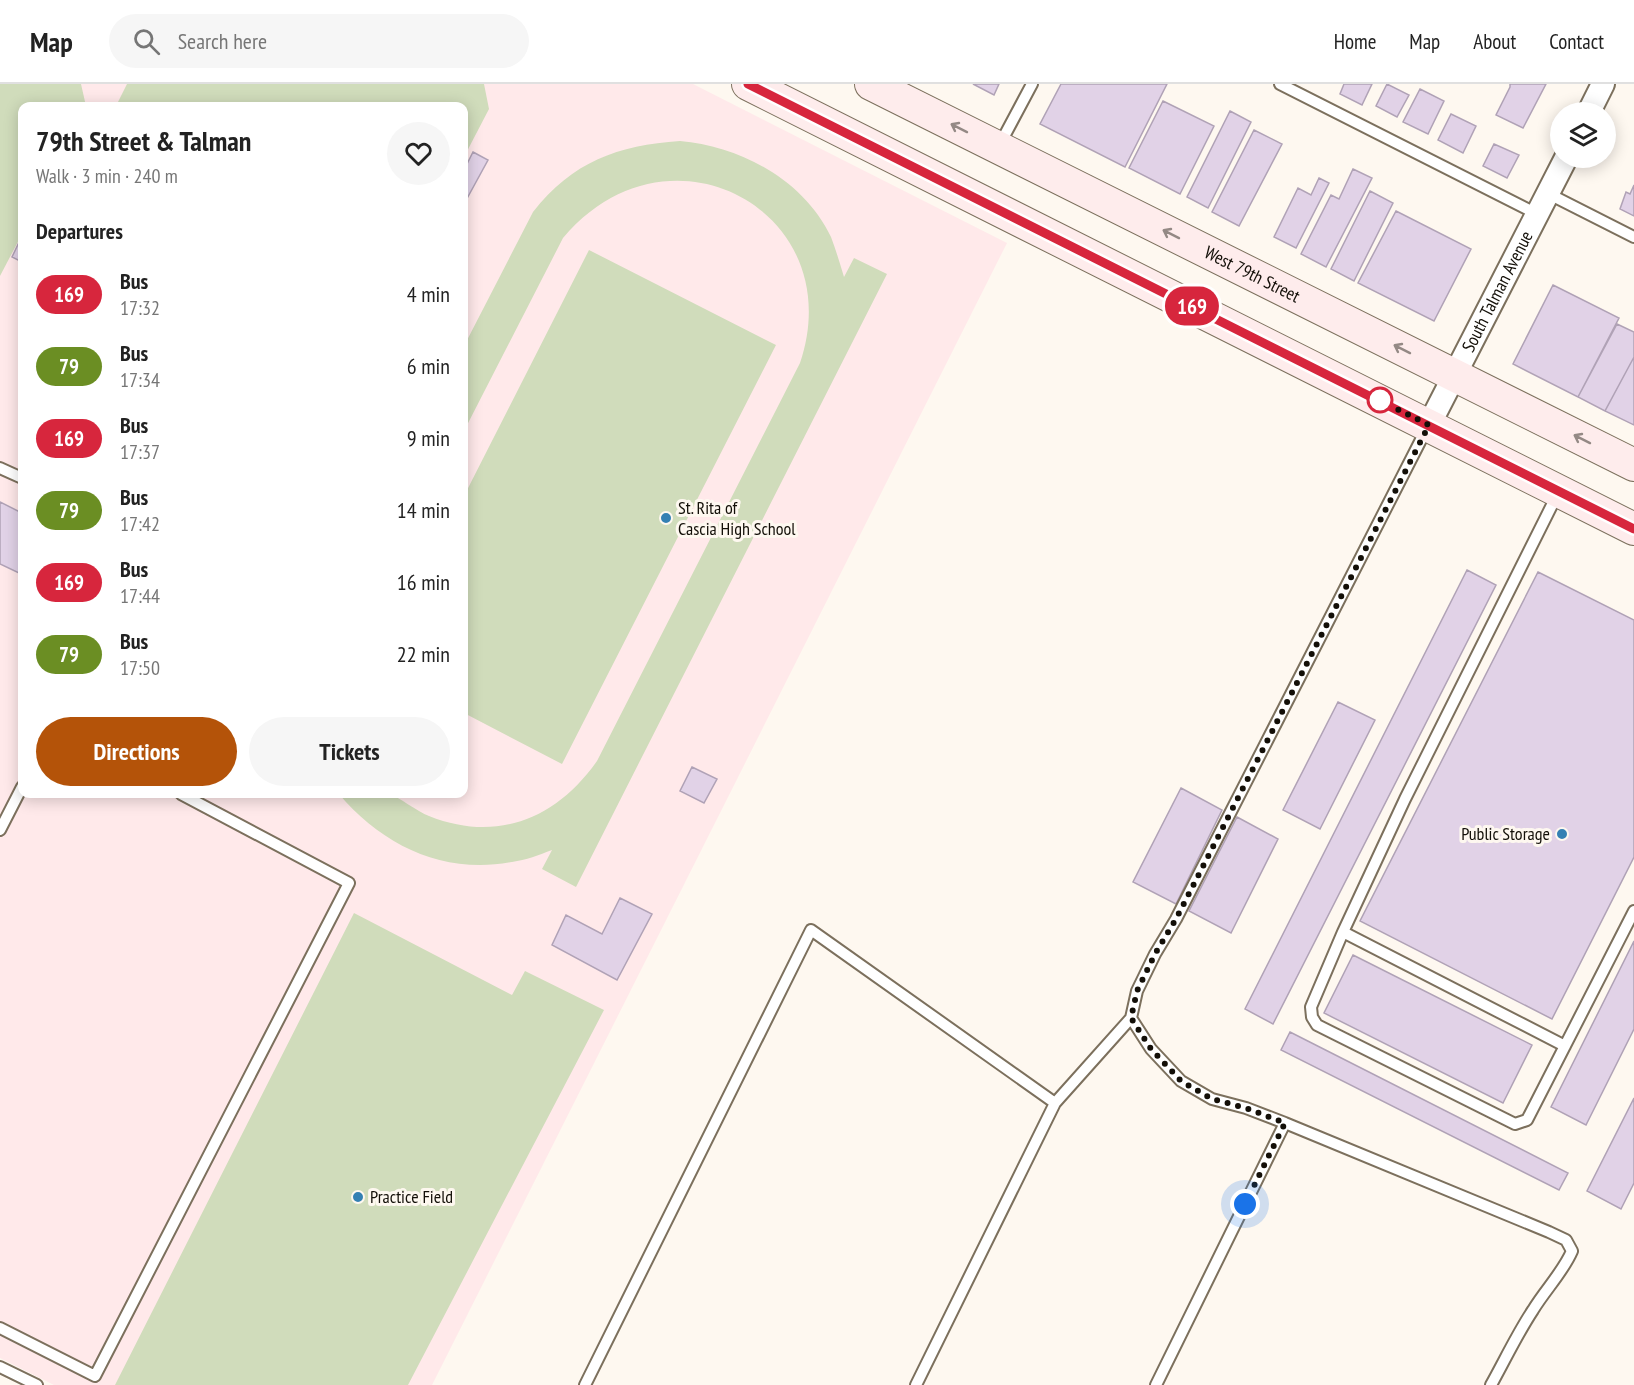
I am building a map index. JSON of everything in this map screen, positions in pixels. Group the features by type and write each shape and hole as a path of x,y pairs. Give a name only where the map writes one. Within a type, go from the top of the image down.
{"main road":[{"path":"748,84 1634,529"},
{"name":"West 79th Street","path":"871,84 1634,465"}],"street":[{"path":"1594,102 1603,84"},
{"name":"South Talman Avenue","path":"1429,425 1561,168"}],"lane":[{"path":"998,147 1032,84"},
{"path":"1280,84 1537,214"},
{"path":"1547,193 1634,237"},
{"path":"916,1385 1055,1103 1131,1018 1137,991 1155,954 1176,919 1429,425"},
{"path":"0,468 18,476"},
{"path":"1559,491 1405,799 1311,1007 1312,1017 1317,1025 1515,1124 1527,1120 1634,911"},
{"path":"0,830 18,795"},
{"path":"0,1328 95,1376 349,883 189,798"},
{"path":"585,1385 811,930 1055,1103"},
{"path":"1343,932 1565,1046"},
{"path":"1131,1018 1151,1049 1181,1081 1212,1099 1246,1108 1285,1123 1566,1240 1572,1251 1567,1263 1532,1311 1491,1385"},
{"path":"1156,1385 1285,1123"},
{"path":"0,1367 38,1385"}],"shaded area":[{"name":"St. Rita of Cascia High School","path":"0,84 693,84 1007,243 432,1385 54,1385 0,1358"}],"green space":[{"path":"0,84 81,84 85,102 18,102 18,242 0,276"},
{"path":"127,84 484,84 489,109 468,149 468,102 118,102"},
{"path":"680,141 703,144 725,150 768,170 787,183 819,217 831,237 844,277 854,258 887,274 576,887 542,869 552,850 522,860 487,865 438,860 394,841 374,828 343,798 399,798 429,816 454,824 478,827 501,826 544,811 563,798 581,781 597,761 800,363 809,309 799,262 775,224 740,197 698,182 652,183 606,201 563,238 468,423 468,338 533,212 564,180 580,169 617,152 657,143"},
{"path":"589,250 776,345 562,764 468,715 468,488"},
{"name":"Practice Field","path":"354,913 512,995 525,971 604,1010 408,1385 115,1385"}],"building":[{"path":"973,84 999,84 994,95"},
{"path":"1061,84 1167,84 1125,167 1040,124"},
{"path":"1344,84 1372,84 1362,105 1340,94"},
{"path":"1387,84 1409,95 1397,117 1376,106"},
{"path":"1510,84 1546,84 1523,128 1496,115"},
{"path":"1420,89 1444,101 1428,134 1403,122"},
{"path":"1163,101 1214,126 1180,194 1129,168"},
{"path":"1230,111 1251,122 1208,208 1187,197"},
{"path":"1451,114 1476,126 1463,153 1438,140"},
{"path":"1254,130 1282,144 1239,226 1212,212"},
{"path":"1494,144 1519,155 1507,178 1483,166"},
{"path":"473,152 488,160 468,197 468,162"},
{"path":"1353,169 1372,178 1326,267 1301,254 1331,195 1339,199"},
{"path":"1319,178 1329,183 1296,248 1274,237 1298,188 1311,195"},
{"path":"1634,185 1634,216 1620,209 1626,192 1630,194"},
{"path":"1370,191 1393,203 1354,281 1331,269"},
{"path":"1396,211 1471,249 1434,321 1358,283"},
{"path":"18,244 18,260 12,257"},
{"path":"1553,285 1619,318 1578,397 1513,364"},
{"path":"1617,324 1634,332 1634,357 1605,411 1578,397"},
{"path":"1634,357 1634,425 1605,411"},
{"path":"0,502 18,511 18,573 0,564"},
{"path":"1467,570 1496,585 1273,1024 1245,1009"},
{"path":"1538,572 1634,620 1634,857 1552,1019 1360,921"},
{"path":"1338,702 1375,720 1320,829 1283,810"},
{"path":"692,767 717,779 704,803 680,791"},
{"path":"1181,788 1222,810 1176,904 1133,882"},
{"path":"1237,817 1278,839 1231,933 1189,911"},
{"path":"620,898 652,914 617,980 552,945 566,915 602,934"},
{"path":"1634,941 1634,1029 1586,1125 1551,1107"},
{"path":"1353,955 1532,1045 1503,1103 1324,1013"},
{"path":"1290,1032 1568,1173 1559,1190 1281,1050"},
{"path":"1634,1098 1634,1183 1621,1209 1587,1191"}],"bus line":[{"name":"169","path":"748,84 1011,214 1634,529"}],"place":[{"name":"St. Rita of Cascia High School","path":"666,518"},
{"name":"Public Storage","path":"1562,834"},
{"name":"Practice Field","path":"358,1197"}],"route":[{"path":"1245,1204 1285,1123 1246,1108 1212,1099 1181,1081 1151,1049 1131,1018 1137,991 1155,954 1176,919 1429,425 1371,396 1380,400"}]}
